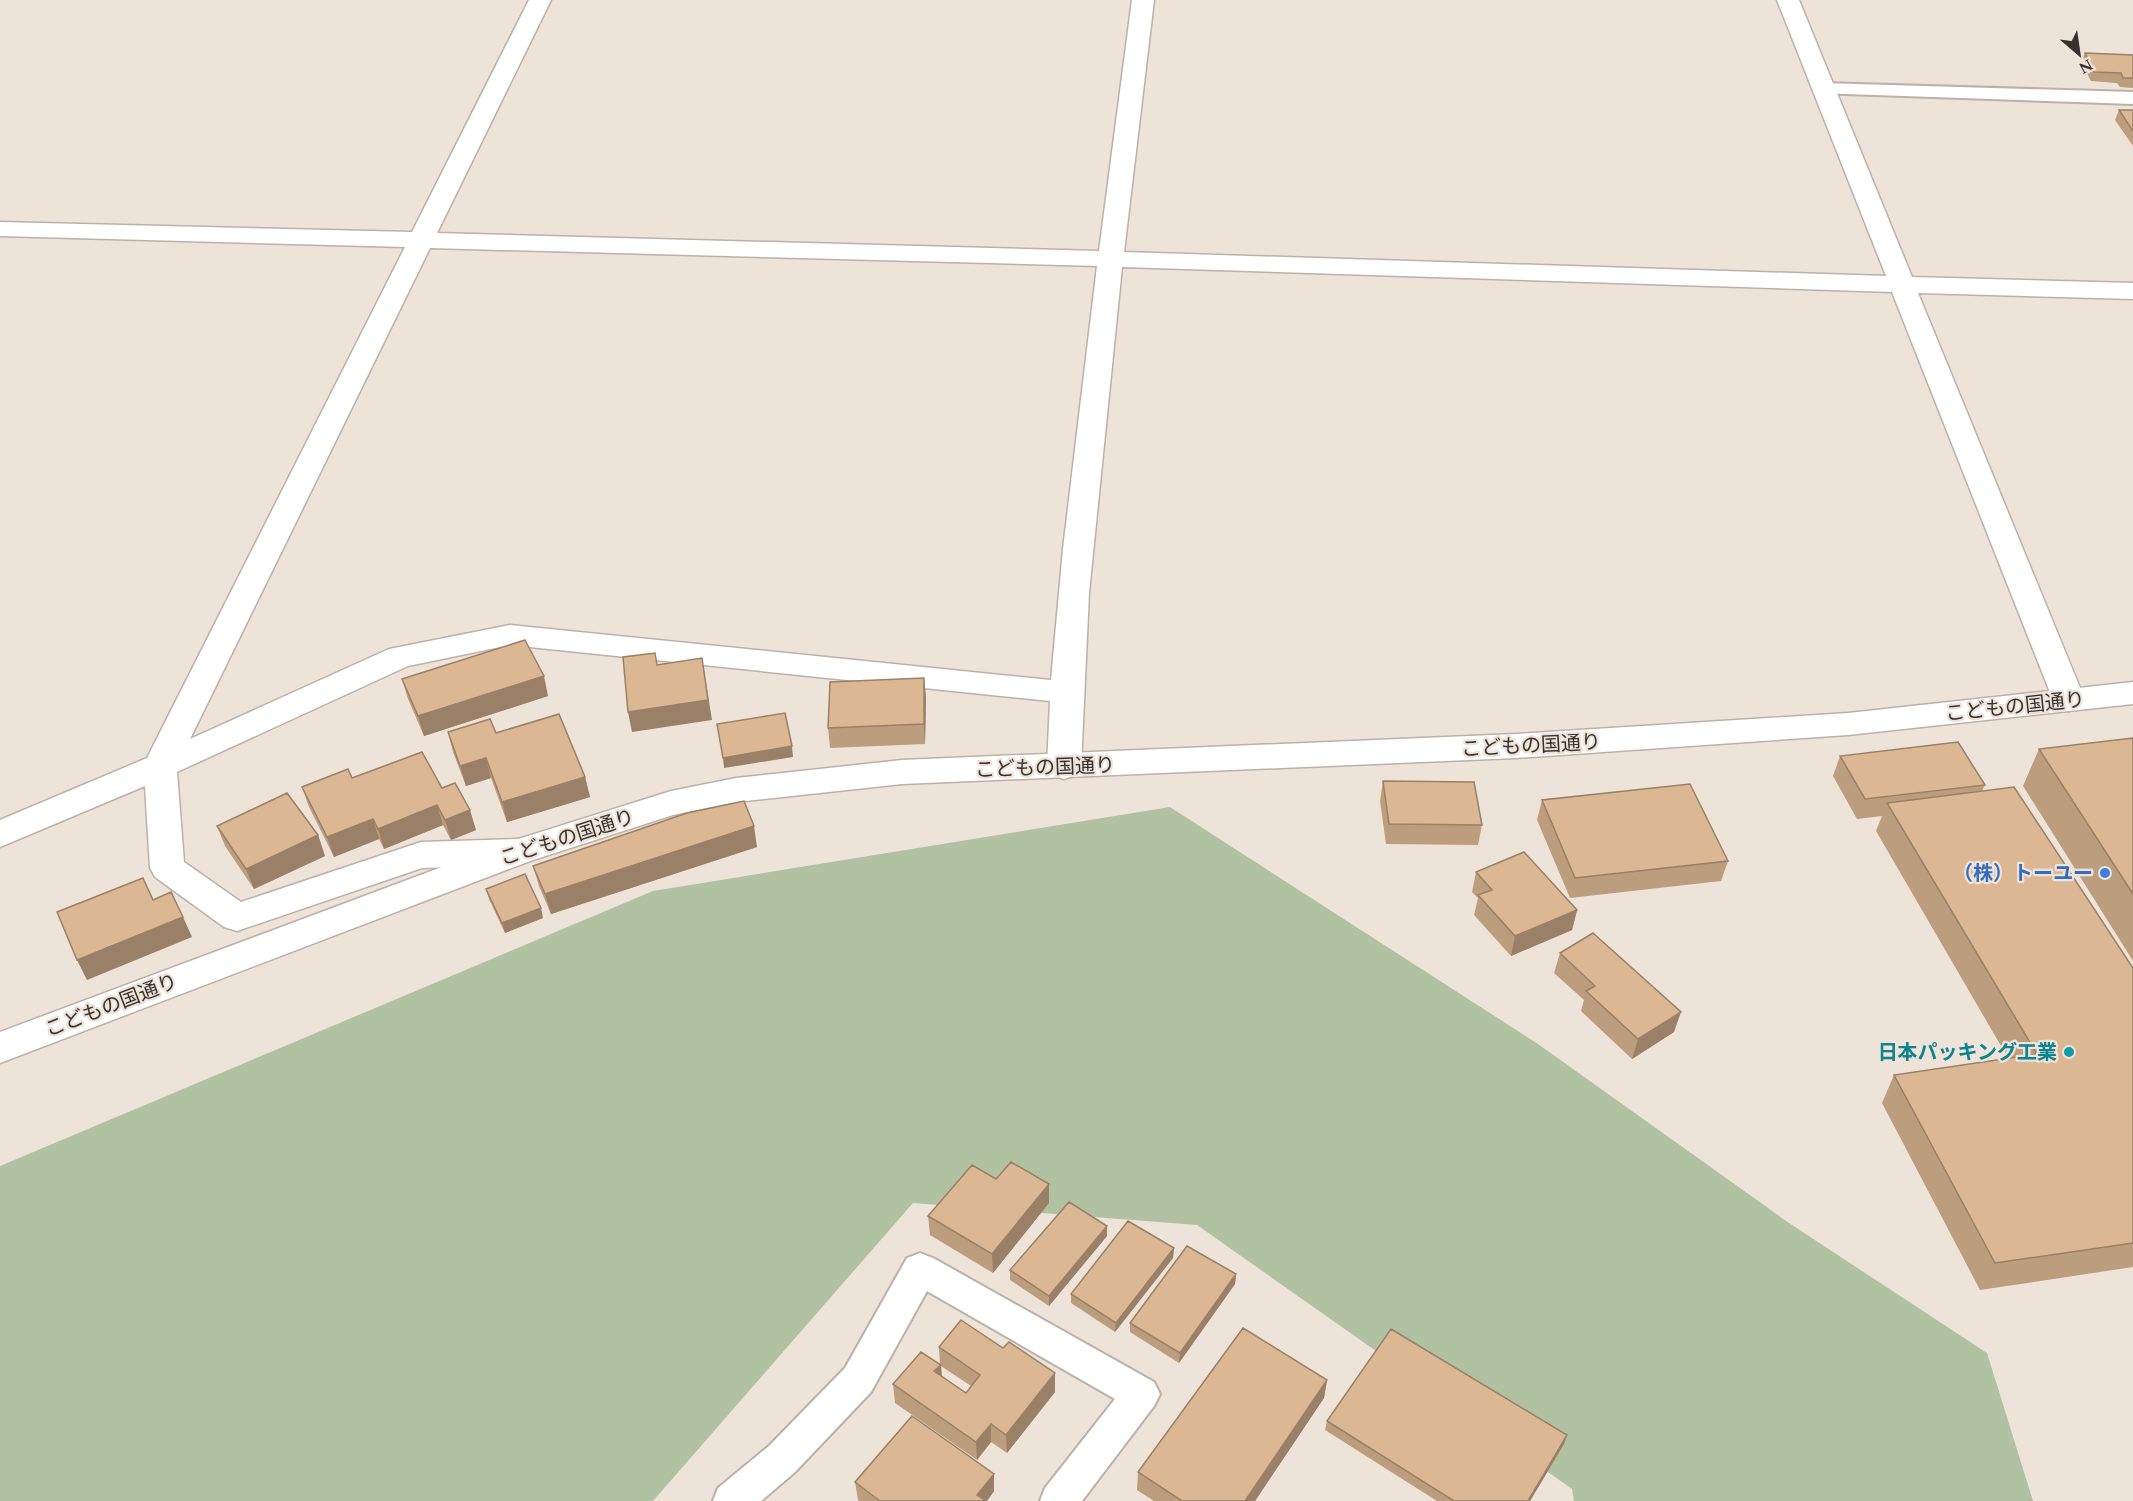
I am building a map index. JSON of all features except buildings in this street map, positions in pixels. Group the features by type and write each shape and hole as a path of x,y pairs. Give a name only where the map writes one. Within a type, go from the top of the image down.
{"street":[{"path":"518,852 421,855 237,917 167,868 160,766 540,0"},
{"path":"1064,767 1065,692 1073,584 1110,258 1143,0"},
{"path":"1788,0 2069,700"},
{"path":"0,229 1110,258 1516,273 2133,291"},
{"path":"0,834 160,766 400,657 510,635 1065,692"},
{"name":"こどもの国通り","path":"0,1047 518,852 672,803 736,790 902,772 1528,746 1848,724 2133,693"}],"lane":[{"path":"1823,89 2133,98"},
{"path":"732,1501 782,1459 858,1380 920,1269 1141,1394 1059,1501"}],"green space":[{"path":"1170,807 1538,1044 1789,1223 1987,1353 2033,1501 1574,1501 1572,1489 1197,1225 913,1203 653,1501 0,1501 0,1166 653,891"}],"place":[{"name":"（株）トーユー","path":"2105,873"},
{"name":"日本パッキング工業","path":"2069,1052"}]}
